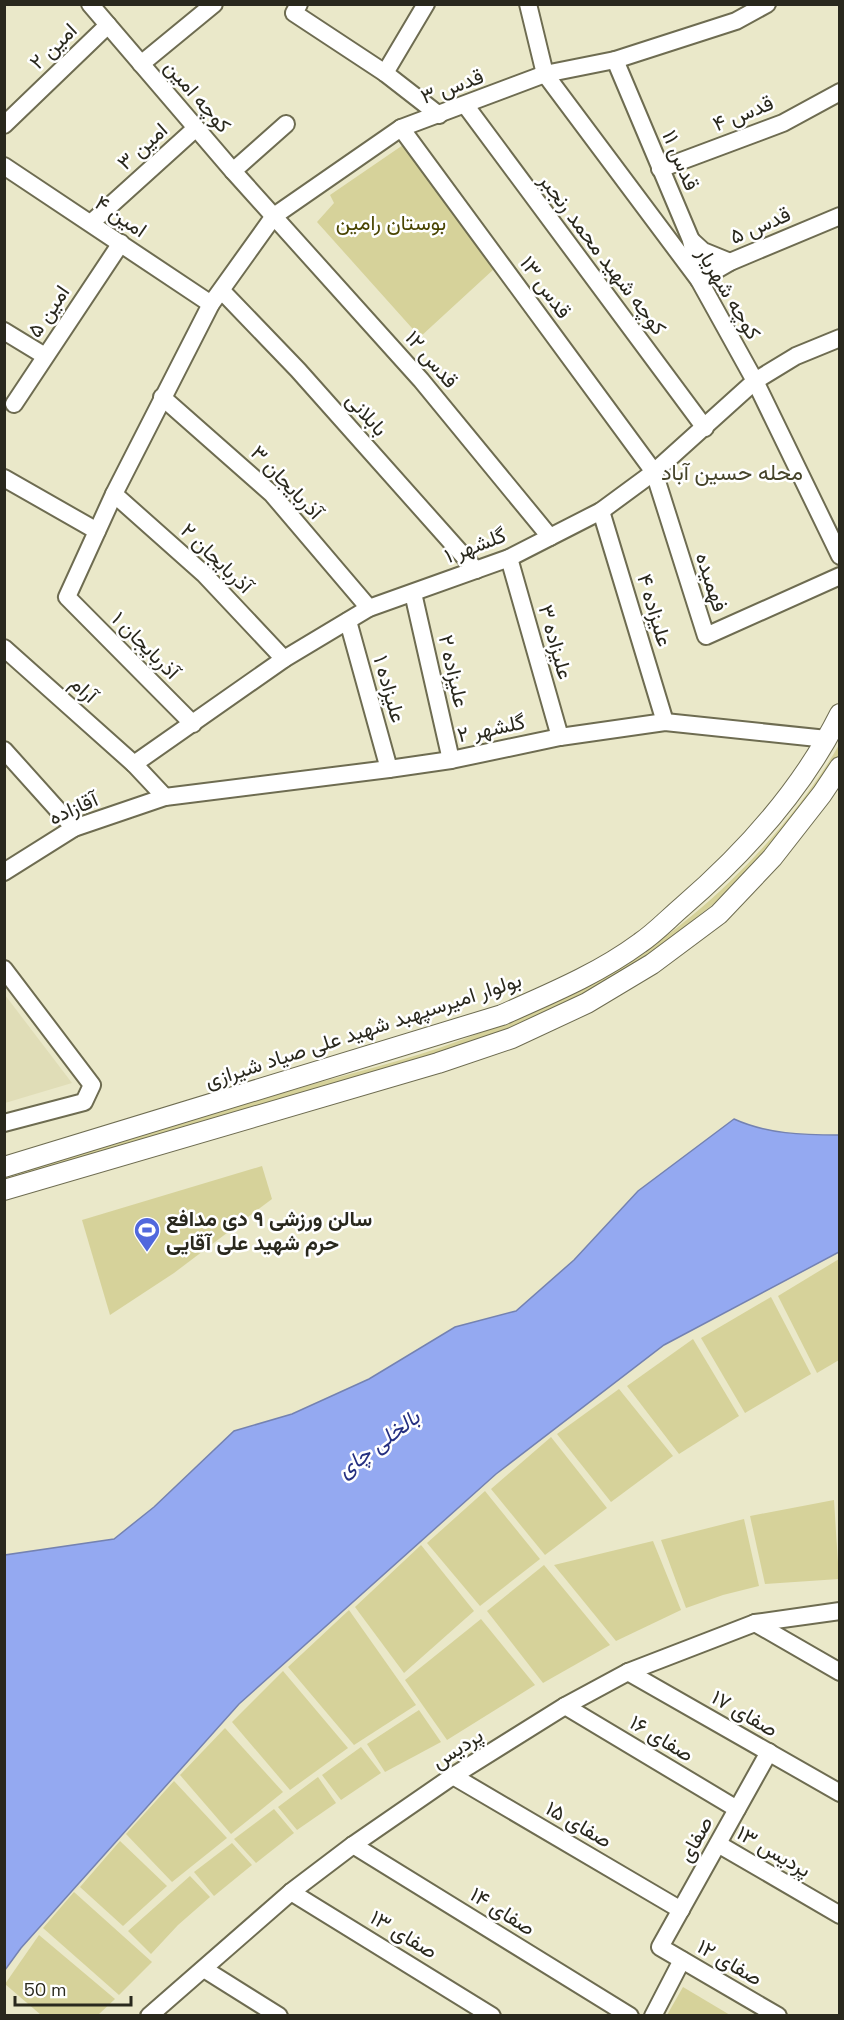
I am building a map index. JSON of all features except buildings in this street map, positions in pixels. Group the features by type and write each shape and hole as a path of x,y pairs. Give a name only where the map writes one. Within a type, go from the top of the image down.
{"main road":[{"name":"بولوار امیرسپهبد شهید علی صیاد شیرازی","path":"4,1167 502,1015 573,983 640,944 700,892 756,837 803,779 840,714"},
{"path":"4,1190 438,1064 512,1038 587,1003 652,964 719,914 772,858 840,767"}],"street":[{"name":"کوچه امین","path":"90,4 274,216"},
{"path":"141,64 213,4"},
{"path":"299,4 294,13 384,73 439,115"},
{"path":"384,73 426,4"},
{"path":"528,4 545,74"},
{"name":"قدس ۳","path":"67,597 162,397 216,297 274,216 401,128 466,106 545,74 615,60 736,21 767,4"},
{"name":"امین ۲","path":"4,125 108,25"},
{"name":"قدس ۱۱","path":"615,60 691,240 699,280"},
{"name":"کوچه شهریار","path":"545,74 699,280 755,381 840,556"},
{"name":"قدس ۴","path":"660,169 783,123 840,92"},
{"name":"کوچه شهید محمد رنجبر","path":"466,106 705,428"},
{"path":"233,171 286,124"},
{"name":"امین ۳","path":"92,222 196,128"},
{"name":"قدس ۱۳","path":"401,128 654,471"},
{"name":"امین ۴","path":"4,166 121,243 216,297"},
{"name":"قدس ۱۲","path":"274,216 422,380 550,537"},
{"name":"قدس ۵","path":"699,280 730,262 840,216"},
{"path":"691,240 703,251 730,262"},
{"name":"امین ۵","path":"14,404 121,243"},
{"name":"بابلانی","path":"216,297 298,370 476,570"},
{"path":"4,331 45,356"},
{"name":"گلشهر ۱","path":"134,764 284,659 369,608 509,558 601,511 705,428 755,381 796,356 840,338"},
{"name":"آذربایجان ۳","path":"162,397 273,494 369,608"},
{"name":"فهمیده","path":"654,471 706,636 840,576"},
{"path":"4,478 97,531"},
{"name":"آذربایجان ۲","path":"114,494 204,574 284,659"},
{"name":"علیزاده ۴","path":"601,511 665,722"},
{"name":"علیزاده ۳","path":"509,558 560,737"},
{"name":"علیزاده ۲","path":"413,593 451,760"},
{"name":"آذربایجان ۱","path":"67,597 193,724"},
{"name":"علیزاده ۱","path":"348,621 389,769"},
{"name":"آرام","path":"4,648 134,764 165,797"},
{"name":"گلشهر ۲","path":"165,797 451,760 560,737 665,722 827,739"},
{"path":"4,750 74,828"},
{"name":"آقازاده","path":"4,872 74,828 165,797"},
{"path":"4,969 92,1085 84,1102 4,1123"},
{"name":"پردیس","path":"149,2016 291,1892 353,1845 453,1776 565,1706 628,1672 755,1623 840,1611"},
{"path":"755,1623 840,1672"},
{"name":"صفای ۱۷","path":"628,1672 840,1793"},
{"name":"صفای ۱۶","path":"565,1706 737,1809"},
{"name":"صفای","path":"660,1947 769,1752"},
{"name":"صفای ۱۵","path":"453,1776 681,1910"},
{"name":"پردیس ۱۳","path":"718,1844 840,1915"},
{"name":"صفای ۱۴","path":"353,1845 630,2016"},
{"name":"صفای ۱۳","path":"291,1892 492,2016"},
{"name":"صفای ۱۲","path":"660,1947 778,2016"},
{"path":"653,2016 682,1960"},
{"path":"204,1968 279,2016"}],"shaded area":[{"path":"5,995 72,1083 5,1103"}],"green space":[{"name":"بوستان رامین","path":"403,145 494,269 420,337 317,222 334,203 330,195"},
{"path":"839,745 839,758 797,819 720,899 627,971 552,1012 465,1047 5,1184 5,1174 441,1047 522,1016 581,988 651,947 713,898 743,869 796,808"},
{"name":"سالن ورزشی ۹ دی مدافع حرم شهید علی آقایی","path":"262,1166 272,1199 174,1273 110,1315 82,1220"},
{"path":"839,1259 839,1360 817,1373 778,1296"},
{"path":"771,1297 811,1374 745,1413 701,1338"},
{"path":"693,1339 739,1416 679,1454 627,1386"},
{"path":"619,1389 673,1456 611,1502 557,1434"},
{"path":"551,1437 607,1508 545,1555 491,1489"},
{"path":"485,1491 540,1559 480,1606 427,1543"},
{"path":"834,1500 839,1579 765,1584 750,1516"},
{"path":"744,1519 759,1586 686,1608 661,1540"},
{"path":"653,1541 681,1610 616,1641 554,1565"},
{"path":"421,1545 474,1611 404,1673 355,1607"},
{"path":"544,1565 610,1645 543,1683 487,1611"},
{"path":"349,1610 416,1705 354,1745 288,1667"},
{"path":"481,1619 535,1685 447,1740 405,1680"},
{"path":"283,1671 348,1748 290,1790 232,1722"},
{"path":"419,1710 441,1742 385,1772 367,1744"},
{"path":"225,1728 283,1792 231,1834 180,1775"},
{"path":"361,1747 381,1773 341,1800 322,1775"},
{"path":"318,1777 336,1803 297,1830 278,1807"},
{"path":"174,1781 227,1838 172,1882 126,1834"},
{"path":"274,1809 294,1833 256,1863 234,1839"},
{"path":"120,1841 167,1886 123,1926 80,1887"},
{"path":"232,1843 252,1865 214,1896 194,1872"},
{"path":"190,1876 210,1897 178,1925 151,1954 128,1931"},
{"path":"74,1892 152,1962 119,1995 43,1928"},
{"path":"39,1935 115,1999 98,2015 41,2015 5,1984"},
{"path":"683,1987 730,2015 667,2015"}],"water":[{"name":"بالخلی چای","path":"734,1119 772,1131 839,1135 839,1252 664,1345 496,1474 239,1704 21,1948 5,1970 5,1555 114,1539 154,1507 234,1431 292,1414 369,1379 455,1327 516,1311 574,1260 638,1191"}],"place":[{"name":"سالن ورزشی ۹ دی مدافع حرم شهید علی آقایی","path":"147,1253"}],"district":[{"name":"محله حسین آباد","path":"732,472"}]}
